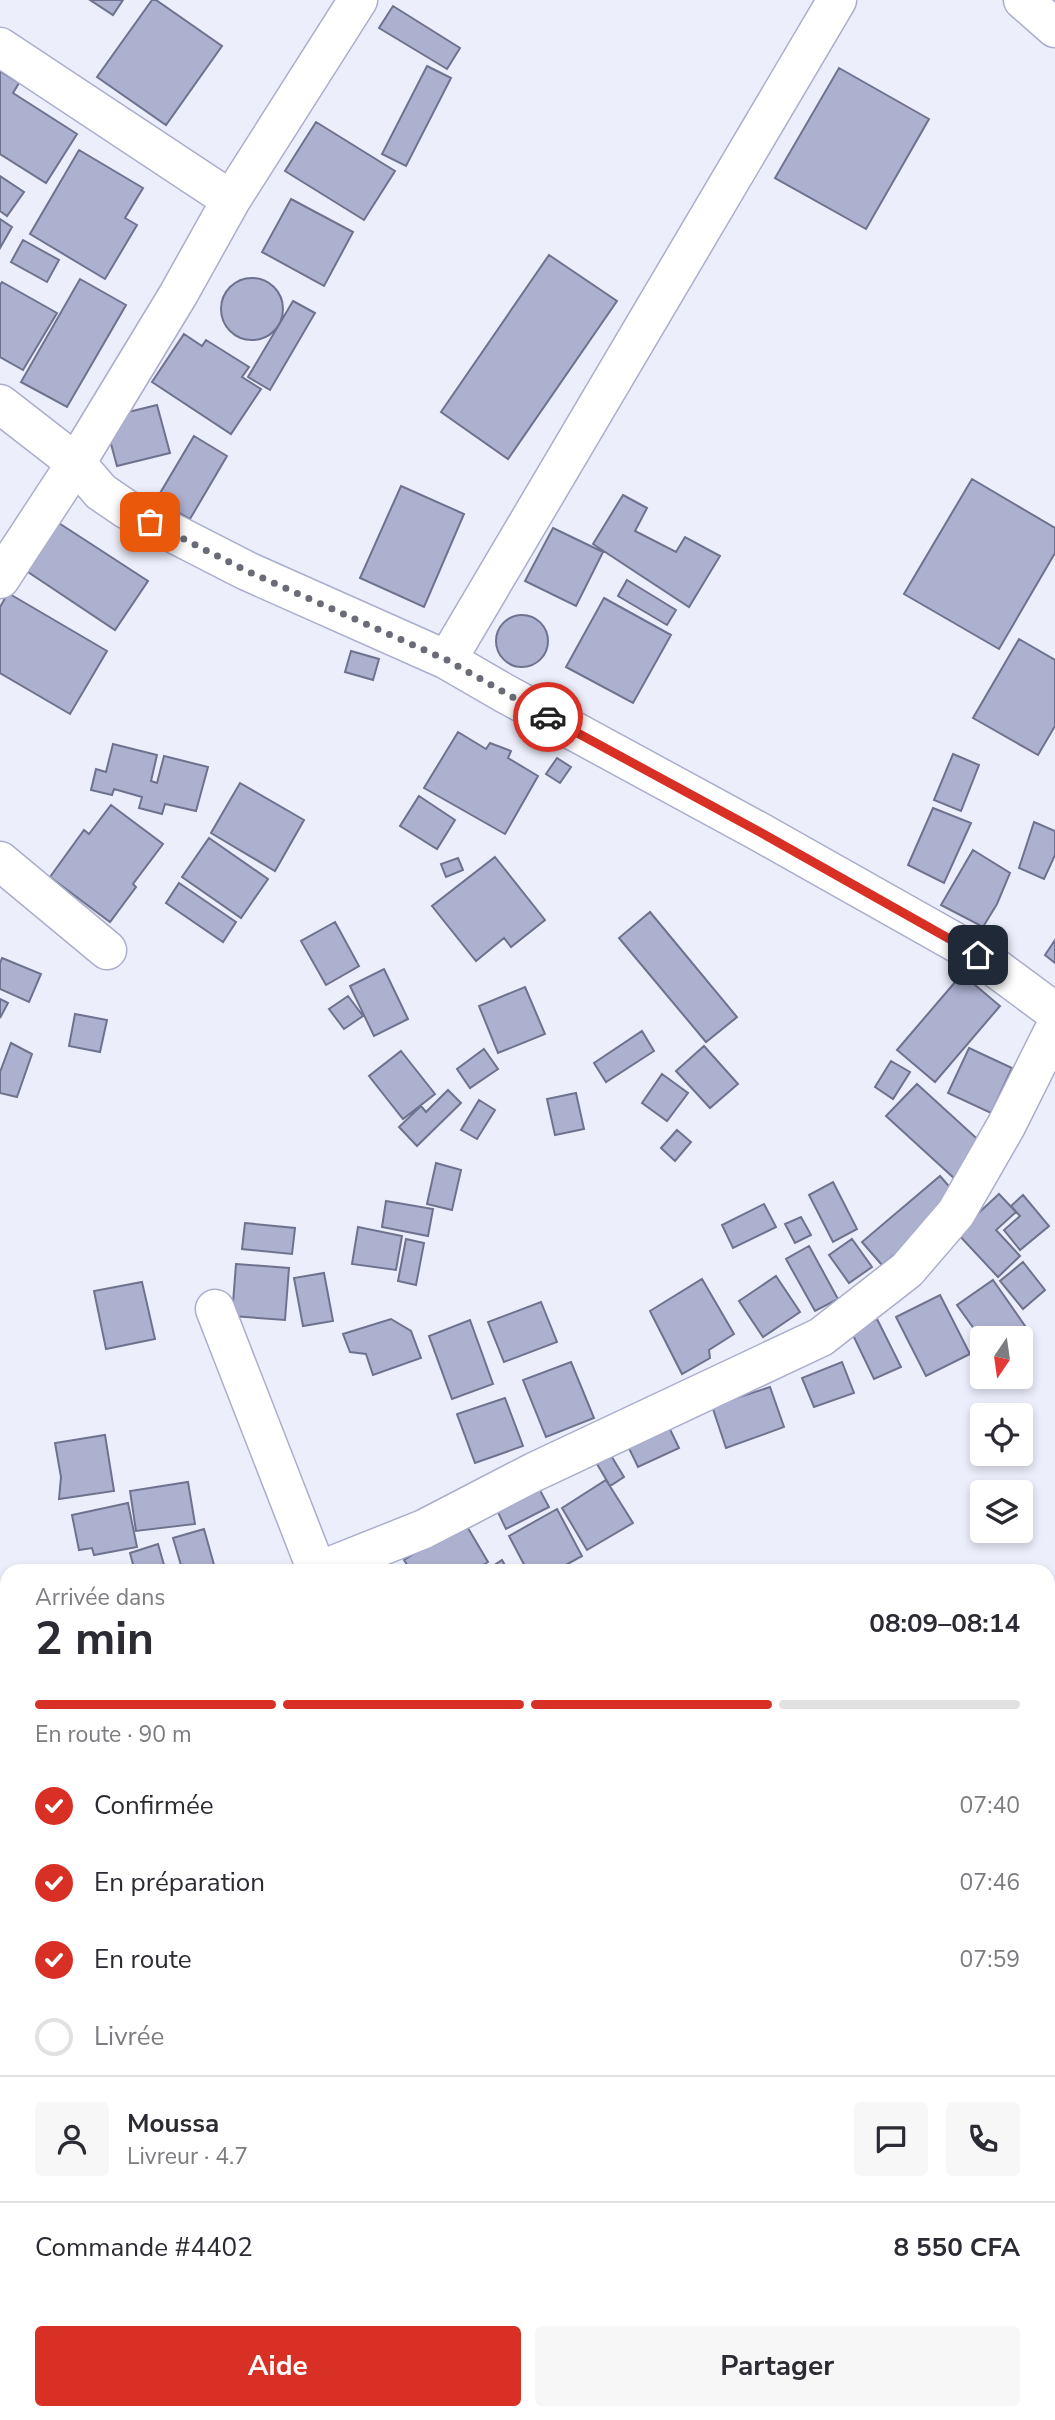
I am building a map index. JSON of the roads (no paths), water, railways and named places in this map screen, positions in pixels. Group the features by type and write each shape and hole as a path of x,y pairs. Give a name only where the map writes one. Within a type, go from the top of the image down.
{"street":[{"path":"0,579 76,463 178,295 231,200 358,0"},
{"path":"447,660 837,0"},
{"path":"1023,0 1055,29"},
{"path":"0,47 231,200"},
{"path":"0,404 76,463 101,492 126,509 247,571 447,660 503,694 758,831 978,955 1055,1012"},
{"path":"0,862 107,950"},
{"path":"335,1564 424,1529 534,1472 821,1337 907,1270 956,1213 1006,1126 1055,1028"},
{"path":"215,1309 314,1564"}]}
